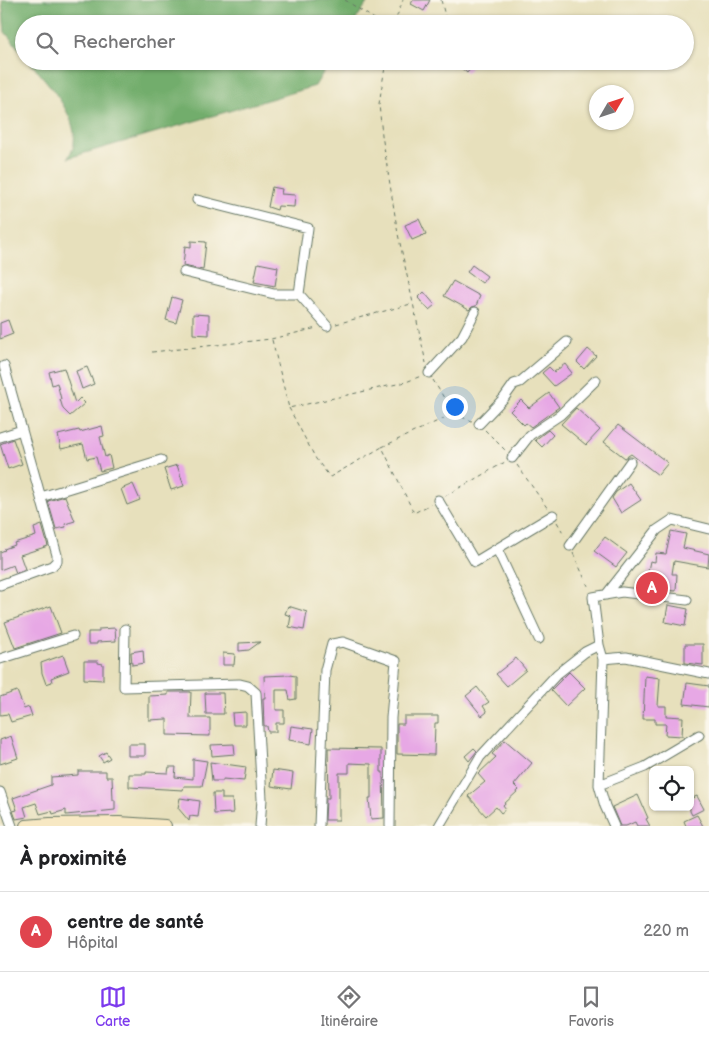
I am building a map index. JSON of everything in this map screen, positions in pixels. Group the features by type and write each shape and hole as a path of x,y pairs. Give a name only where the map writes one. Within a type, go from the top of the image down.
{"street":[{"path":"198,200 308,228 299,294 326,326"},
{"path":"184,272 274,294 299,294"},
{"path":"429,373 462,337 475,312"},
{"path":"479,424 504,398 514,384 520,382 567,342"},
{"path":"0,585 52,566 57,561 57,555 4,366"},
{"path":"512,458 530,435 560,414 596,380"},
{"path":"0,437 22,430"},
{"path":"41,497 161,460"},
{"path":"570,546 630,462"},
{"path":"438,500 475,562 553,515"},
{"path":"606,595 657,530 672,520 709,529"},
{"path":"497,549 539,640"},
{"path":"614,826 605,806 599,784 602,659 593,597 622,592 688,600"},
{"path":"125,629 124,687 240,684 248,686 256,693 262,799 260,826"},
{"path":"0,659 73,636"},
{"path":"320,826 325,670 332,644 342,642 396,661 390,718 390,826"},
{"path":"440,826 480,757 557,674 585,652 599,645"},
{"path":"602,659 626,657 709,674"},
{"path":"599,784 645,767 699,735"},
{"path":"0,792 12,826"},
{"path":"26,826 120,824 165,826"}],"path":[{"path":"345,0 368,15"},
{"path":"397,15 402,0"},
{"path":"441,0 445,15"},
{"path":"152,352 272,339 412,304"},
{"path":"272,339 289,408 316,459 330,478 382,447 454,414"},
{"path":"289,408 406,382 429,373"},
{"path":"382,447 414,513 512,458"}],"green space":[{"path":"2,0 369,0 359,15 15,15 15,44 5,32"},
{"path":"37,70 325,70 315,86 68,158 74,143 71,121 66,110"}],"building":[{"path":"413,0 430,0 424,11 411,4"},
{"path":"272,187 282,189 281,194 295,195 294,207 278,206 277,210 268,207"},
{"path":"419,219 426,234 412,240 405,225"},
{"path":"191,241 206,242 203,270 183,266 185,246 191,247"},
{"path":"258,263 278,267 275,286 254,282"},
{"path":"472,265 487,276 482,283 467,272"},
{"path":"453,281 480,296 476,306 469,310 444,296"},
{"path":"424,292 435,305 429,310 418,298"},
{"path":"172,297 182,300 176,323 166,320"},
{"path":"193,314 209,315 209,335 193,334"},
{"path":"8,320 13,334 0,339 0,323"},
{"path":"588,349 596,356 584,369 577,362"},
{"path":"565,364 572,373 554,386 542,373 549,367 554,372"},
{"path":"87,367 94,384 82,389 76,371"},
{"path":"64,368 75,403 80,398 85,403 70,416 63,409 57,383 52,385 49,372"},
{"path":"549,393 559,407 531,427 526,423 524,425 510,411 521,400 529,408"},
{"path":"576,408 600,430 586,445 561,424"},
{"path":"618,425 668,463 658,475 631,454 625,458 604,442"},
{"path":"102,426 104,436 100,437 105,457 109,455 112,468 100,471 96,457 87,459 83,444 61,449 58,435"},
{"path":"548,430 553,435 542,447 535,440"},
{"path":"13,439 22,464 8,469 0,444"},
{"path":"177,465 184,486 171,490 164,469"},
{"path":"629,483 641,500 621,513 612,498 616,492"},
{"path":"133,484 140,500 127,505 121,489"},
{"path":"65,496 75,521 65,524 66,527 56,529 48,501"},
{"path":"42,525 48,546 20,555 25,569 16,573 13,565 0,570 0,552 15,545 14,543 36,536 34,528"},
{"path":"671,531 686,534 683,548 709,554 708,567 674,561 672,574 677,574 676,591 647,589 648,585 645,585 650,561 655,562 656,553 666,554"},
{"path":"605,537 627,553 616,567 594,551"},
{"path":"668,605 688,609 685,626 665,622"},
{"path":"51,606 61,633 15,648 5,622"},
{"path":"288,606 307,612 304,630 289,627 291,616 285,614"},
{"path":"115,628 116,641 88,644 88,632 99,632 99,629"},
{"path":"260,642 249,650 239,651 239,643"},
{"path":"685,644 703,644 703,665 685,663"},
{"path":"143,650 144,663 132,665 131,652"},
{"path":"223,653 235,654 234,665 223,665"},
{"path":"63,655 69,671 51,678 52,682 46,684 41,663"},
{"path":"516,658 526,670 507,686 496,674"},
{"path":"84,661 98,661 98,663 103,664 103,680 84,679"},
{"path":"569,672 585,688 566,706 551,690"},
{"path":"264,676 296,676 296,699 290,700 288,690 276,690 276,710 284,710 284,723 276,723 276,732 268,732 267,726 264,726"},
{"path":"645,676 660,678 658,706 666,706 666,716 683,717 682,736 665,735 666,724 655,724 655,719 643,719"},
{"path":"687,683 709,686 709,707 684,704"},
{"path":"477,687 489,702 483,706 487,712 482,716 466,696"},
{"path":"17,691 24,709 29,707 32,716 11,722 8,714 0,715 0,697"},
{"path":"168,692 191,692 190,718 210,718 210,736 167,735 167,719 149,720 149,696 168,695"},
{"path":"205,693 223,693 224,714 206,714"},
{"path":"246,712 246,725 233,725 232,713"},
{"path":"404,716 438,716 438,723 435,723 434,755 397,754 397,724 404,724"},
{"path":"291,726 313,729 311,744 289,740"},
{"path":"11,736 18,758 0,764 0,740"},
{"path":"505,740 532,763 514,785 519,790 503,805 506,809 501,813 496,807 486,816 468,796 485,782 478,774 496,757 492,754"},
{"path":"128,744 145,744 145,756 128,756"},
{"path":"234,744 235,754 212,756 211,745"},
{"path":"328,748 381,749 384,818 371,819 369,798 371,798 371,764 349,763 349,773 339,773 339,820 325,820 326,798 329,798"},
{"path":"474,748 477,751 469,761 465,756"},
{"path":"106,752 110,758 103,762 99,756"},
{"path":"193,759 207,761 202,786 184,786 183,790 129,787 129,774 146,774 146,772 168,773 169,767 176,767 175,777 193,779"},
{"path":"210,762 246,767 244,781 223,779 223,781 212,781"},
{"path":"273,770 293,773 291,789 271,786"},
{"path":"78,771 106,771 106,777 112,777 115,810 66,815 66,810 53,814 52,811 40,814 36,803 24,807 27,817 16,819 13,811 17,810 13,798 51,785 51,777 78,775"},
{"path":"213,793 222,793 222,799 232,799 233,813 214,814"},
{"path":"638,795 650,826 637,826 635,822 626,826 620,826 612,807"},
{"path":"697,796 704,809 692,815 690,811 694,811 694,797"},
{"path":"180,798 200,801 198,817 190,816 189,821 178,808"},
{"path":"697,815 703,826 686,826 684,821"}],"place":[{"name":"centre de santé","path":"652,588"}]}
